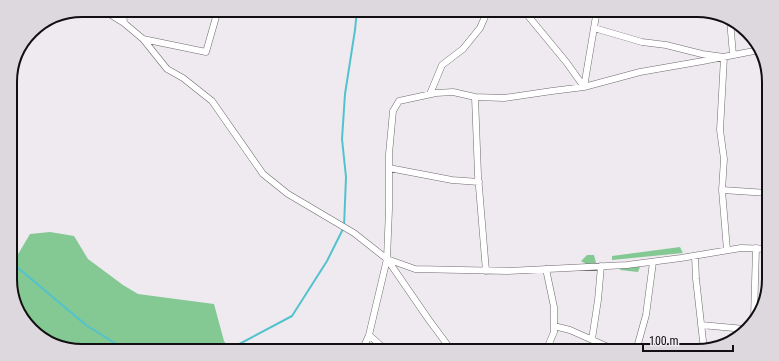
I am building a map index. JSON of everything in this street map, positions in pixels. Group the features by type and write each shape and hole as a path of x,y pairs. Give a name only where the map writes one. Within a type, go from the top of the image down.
{"street":[{"path":"115,17 143,39 167,68 212,101 263,174 288,194 354,233 387,259 447,344"},
{"path":"124,17 124,23"},
{"path":"143,39 206,52 216,17"},
{"path":"430,94 442,65 463,49 480,28 485,17"},
{"path":"529,17 567,63 584,87"},
{"path":"584,87 596,17"},
{"path":"731,27 733,55"},
{"path":"594,28 642,42 666,45 702,54 724,57"},
{"path":"365,344 369,335 387,259 389,154 393,111 399,101 430,94 453,92 475,97 504,98 584,87 640,72 754,51"},
{"path":"724,57 720,130 724,159 722,190 728,250"},
{"path":"475,97 479,182 486,271"},
{"path":"389,168 452,180 479,182"},
{"path":"722,190 762,193"},
{"path":"387,259 415,269 508,271 627,265 741,248 762,248"},
{"path":"754,309 756,248"},
{"path":"695,256 703,344"},
{"path":"638,344 646,315 653,262"},
{"path":"592,339 601,266"},
{"path":"546,269 554,307 554,332 549,344"},
{"path":"701,325 738,328"},
{"path":"554,326 570,330 602,344"},
{"path":"369,335 379,344"}],"green space":[{"path":"50,232 74,236 88,259 123,285 138,294 214,304 226,344 82,344 70,343 57,339 36,325 26,311 19,296 17,256 30,234"},
{"path":"680,247 683,253 612,260 612,256"},
{"path":"587,255 594,255 596,263 588,265 581,261"},
{"path":"621,266 640,267 638,272 620,270"}],"waterway":[{"path":"239,344 292,316 327,261 344,227 346,177 342,139 345,94 356,17"},
{"path":"17,267 86,325 116,344"}]}
